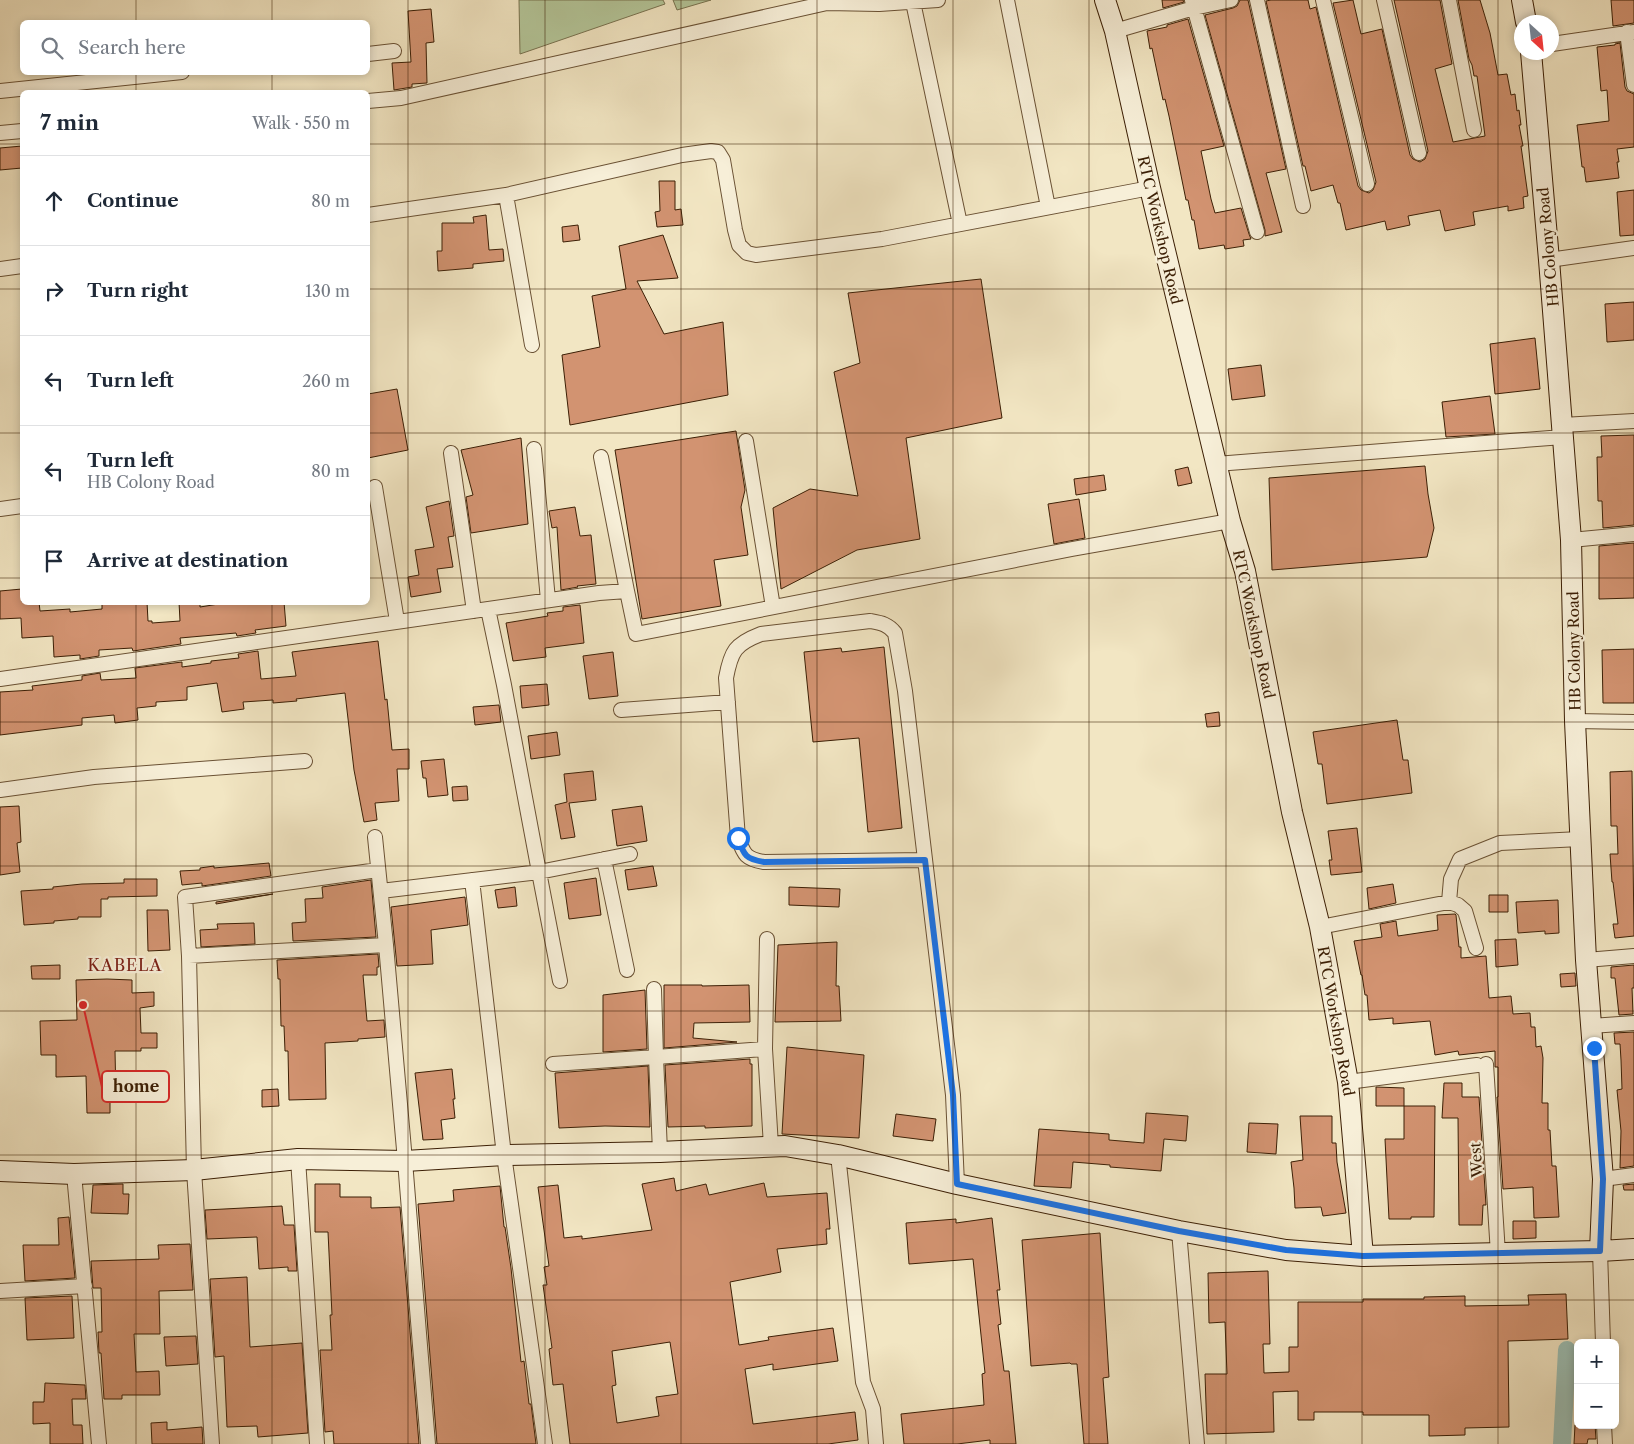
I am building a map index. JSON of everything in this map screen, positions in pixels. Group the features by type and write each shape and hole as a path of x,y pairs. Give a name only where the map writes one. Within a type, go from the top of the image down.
{"street":[{"path":"370,101 401,98 827,3 879,4 938,0"},
{"path":"1007,0 1048,207"},
{"name":"RTC Workshop Road","path":"1106,0 1115,31 1150,188 1216,464 1245,571 1292,812 1320,927 1348,1082 1363,1256"},
{"path":"1115,31 1193,4 1231,0"},
{"path":"1257,0 1304,206"},
{"path":"1323,0 1367,184"},
{"path":"1384,0 1419,153"},
{"path":"1449,0 1474,130"},
{"path":"1522,0 1525,15"},
{"path":"913,2 960,224"},
{"path":"1193,4 1257,232"},
{"path":"1559,43 1630,32 1634,85"},
{"path":"370,54 394,51"},
{"name":"HB Colony Road","path":"1532,60 1571,540 1575,721 1586,960 1603,1179 1600,1251"},
{"path":"0,91 153,75"},
{"path":"0,133 20,131"},
{"path":"370,215 506,194 682,155 711,151 718,152 723,160 739,245 747,253 756,255 882,239 1150,188"},
{"path":"506,194 532,345"},
{"path":"1549,260 1634,248"},
{"path":"0,269 20,266"},
{"path":"1216,464 1562,431 1634,421"},
{"path":"746,441 773,608"},
{"path":"534,449 548,600"},
{"path":"451,453 474,611"},
{"path":"601,457 636,634 1072,549 1230,521"},
{"path":"375,487 397,621"},
{"path":"0,509 20,506"},
{"path":"1571,540 1634,534"},
{"path":"0,679 397,621 599,593 627,591"},
{"path":"488,609 560,981"},
{"path":"925,860 764,862 751,860 742,852 738,838 726,678 730,658 736,648 748,639 761,634 870,621 884,624 895,633 905,691 953,1095 957,1184"},
{"path":"620,710 728,702"},
{"path":"1575,721 1634,722"},
{"path":"0,790 94,777 305,761"},
{"path":"375,837 405,1161 428,1444"},
{"path":"1449,902 1451,879 1460,859 1500,843 1580,839"},
{"path":"381,891 539,872 630,854"},
{"path":"604,859 627,970"},
{"path":"212,1444 194,1170 189,956 185,897 378,870"},
{"path":"472,880 504,1155 545,1444"},
{"path":"1320,927 1449,902 1458,905 1465,911 1476,948"},
{"path":"767,939 765,1049 771,1146"},
{"path":"189,956 386,944"},
{"path":"1586,960 1634,956"},
{"path":"654,989 660,1152"},
{"path":"1591,1026 1634,1023"},
{"path":"553,1064 765,1049"},
{"name":"West","path":"1348,1082 1482,1064 1498,1254"},
{"path":"0,1170 74,1174 194,1170 298,1159 405,1161 504,1155 660,1152 785,1146 838,1155 957,1184 1179,1231 1286,1250 1363,1256 1634,1249"},
{"path":"838,1155 863,1382 873,1409 876,1444"},
{"path":"298,1159 317,1444"},
{"path":"74,1174 99,1444"},
{"path":"1603,1179 1634,1175"},
{"path":"1179,1231 1197,1444"},
{"path":"1600,1251 1602,1339"},
{"path":"0,1291 85,1286"},
{"path":"1604,1429 1605,1444"}],"green space":[{"path":"519,0 663,0 665,4 520,54"},
{"path":"673,0 711,0 677,10"}],"building":[{"path":"1162,0 1183,0 1184,2 1163,8"},
{"path":"1240,0 1248,0 1286,169 1266,173 1282,232 1265,236 1265,230 1205,15 1233,8 1237,6"},
{"path":"1308,0 1310,9 1316,7 1358,186 1361,190 1369,193 1373,190 1376,182 1333,3 1353,0 1361,34 1382,29 1410,155 1413,159 1420,162 1425,159 1428,151 1394,0 1440,0 1452,64 1435,69 1453,142 1485,136 1477,76 1474,76 1469,59 1458,0 1480,0 1490,33 1498,75 1507,74 1511,95 1515,94 1517,111 1519,110 1521,125 1519,125 1523,146 1521,146 1528,196 1523,197 1524,208 1508,211 1508,206 1473,212 1475,225 1445,231 1440,210 1408,216 1410,225 1387,230 1385,221 1346,230 1340,203 1338,203 1333,185 1311,191 1305,166 1303,166 1266,1"},
{"path":"1611,0 1634,0 1634,23 1613,26"},
{"path":"431,9 434,42 426,43 427,83 412,84 412,87 394,90 392,63 411,62 408,11"},
{"path":"1188,19 1224,146 1201,151 1211,199 1215,213 1241,208 1251,239 1243,240 1244,246 1225,249 1224,245 1199,249 1194,220 1192,220 1188,200 1186,200 1169,116 1165,99 1163,100 1147,31 1167,27 1167,25"},
{"path":"1620,43 1625,87 1627,91 1634,94 1634,147 1617,149 1619,178 1586,182 1584,167 1582,167 1577,125 1609,121 1607,90 1601,91 1597,47"},
{"path":"20,146 20,168 0,170 0,148"},
{"path":"659,181 675,181 675,210 681,209 683,225 657,227 655,212 660,211"},
{"path":"1634,190 1634,235 1620,236 1617,192"},
{"path":"486,215 489,250 503,249 504,261 473,264 473,268 438,271 437,251 442,251 442,223 474,223 473,217"},
{"path":"578,225 580,240 563,242 562,227"},
{"path":"663,235 678,278 637,281 664,334 723,322 728,395 570,425 562,355 600,347 592,296 626,289 619,246"},
{"path":"981,279 1002,418 906,438 920,539 857,550 781,589 773,508 810,489 858,496 834,372 860,363 848,293"},
{"path":"1634,302 1634,340 1607,342 1605,304"},
{"path":"1535,338 1540,389 1495,394 1490,344"},
{"path":"1261,365 1265,396 1232,400 1228,369"},
{"path":"397,389 408,450 370,458 370,394"},
{"path":"1490,396 1495,434 1446,437 1442,402"},
{"path":"736,431 745,490 741,507 748,555 714,560 721,606 642,619 615,450"},
{"path":"1634,435 1634,525 1603,528 1602,501 1598,501 1597,457 1602,457 1601,436"},
{"path":"521,438 528,524 471,533 466,497 473,495 461,450"},
{"path":"1425,466 1434,528 1427,557 1272,570 1269,478"},
{"path":"1188,467 1192,483 1178,486 1175,470"},
{"path":"1104,475 1106,490 1076,495 1074,479"},
{"path":"1079,499 1085,538 1054,544 1048,504"},
{"path":"449,501 454,536 448,537 453,567 437,569 441,592 411,597 408,577 419,575 415,550 434,547 426,507"},
{"path":"575,507 580,536 591,535 596,584 561,590 557,527 552,528 549,511"},
{"path":"1634,543 1634,598 1599,599 1599,546"},
{"path":"20,589 20,605 39,605 40,611 70,609 70,612 102,609 102,605 147,605 148,621 152,621 152,623 180,621 179,605 200,605 200,607 212,605 284,605 286,626 255,630 256,633 237,636 236,633 180,638 181,644 133,651 132,648 99,650 99,656 80,659 80,655 54,657 53,636 22,638 21,618 0,619 0,591"},
{"path":"580,605 584,643 545,648 546,657 513,661 506,623 548,616 547,613 563,611 563,607"},
{"path":"378,641 385,700 387,699 392,750 409,749 409,769 397,769 399,801 375,803 377,820 364,822 354,770 345,693 296,699 297,701 273,703 273,700 243,702 244,709 222,712 217,683 187,687 187,700 156,702 156,706 137,708 138,720 115,723 114,715 82,718 82,725 0,735 0,692 33,690 32,686 82,680 82,676 100,673 101,680 136,678 135,668 182,662 182,667 211,663 211,661 239,658 238,654 258,651 261,679 296,676 292,652"},
{"path":"884,647 902,828 868,832 859,738 813,742 804,652 841,648 842,652"},
{"path":"1634,649 1634,703 1603,703 1602,650"},
{"path":"613,652 618,696 589,699 583,656"},
{"path":"547,684 549,705 522,708 520,686"},
{"path":"499,705 501,722 475,725 473,707"},
{"path":"1219,712 1220,726 1207,727 1205,714"},
{"path":"1397,720 1403,760 1408,760 1412,793 1327,804 1322,764 1318,764 1313,732"},
{"path":"557,732 560,755 531,759 528,736"},
{"path":"444,759 448,795 428,797 426,778 423,778 421,761"},
{"path":"593,771 596,800 569,803 575,837 561,839 555,805 567,802 564,774"},
{"path":"1632,771 1634,936 1615,938 1613,924 1618,924 1610,854 1618,854 1617,826 1611,826 1610,772"},
{"path":"467,786 468,800 453,801 452,787"},
{"path":"19,806 21,842 17,843 20,872 0,875 0,807"},
{"path":"642,806 647,841 617,846 612,810"},
{"path":"1357,828 1362,872 1331,875 1329,860 1332,860 1328,831"},
{"path":"269,863 271,876 202,886 202,883 182,885 180,871 200,870 200,868 214,866 214,868"},
{"path":"653,866 657,886 628,890 625,870"},
{"path":"596,878 601,915 569,919 564,883"},
{"path":"124,879 157,879 157,896 108,897 108,899 101,899 101,917 78,917 78,919 54,921 54,923 24,925 21,891 53,889 53,887 82,884 124,883"},
{"path":"371,880 376,937 293,941 292,923 306,922 305,899 323,898 322,887"},
{"path":"1393,884 1396,903 1369,909 1367,888"},
{"path":"515,887 517,906 498,908 495,890"},
{"path":"789,887 840,889 839,907 789,905"},
{"path":"273,894 216,904 216,902"},
{"path":"1489,895 1508,895 1508,912 1489,912"},
{"path":"465,897 468,925 431,930 433,964 397,966 391,907"},
{"path":"1558,900 1559,933 1545,934 1545,931 1518,933 1516,902"},
{"path":"147,910 168,910 170,950 148,951"},
{"path":"1455,914 1461,958 1486,956 1489,998 1511,996 1513,1014 1530,1013 1531,1027 1535,1027 1536,1047 1541,1046 1543,1058 1542,1103 1548,1103 1548,1130 1550,1130 1552,1166 1556,1166 1559,1217 1534,1218 1533,1187 1503,1189 1497,1097 1498,1067 1495,1067 1495,1051 1459,1055 1458,1051 1435,1055 1430,1021 1393,1024 1393,1018 1369,1020 1367,995 1365,995 1354,941 1382,937 1380,924 1396,921 1398,936 1438,930 1437,915"},
{"path":"254,923 255,944 201,947 200,930 218,929 217,924"},
{"path":"1516,939 1518,965 1496,967 1495,940"},
{"path":"837,942 836,986 839,986 841,1021 775,1022 778,945"},
{"path":"378,954 379,967 377,967 377,975 363,975 367,1021 384,1020 385,1037 325,1043 326,1099 289,1100 288,1051 285,1051 284,1026 281,1026 280,979 278,979 277,960"},
{"path":"60,965 60,979 32,979 31,966"},
{"path":"1634,965 1634,988 1632,988 1633,1014 1619,1015 1615,978 1611,978 1611,967"},
{"path":"1575,973 1576,986 1561,987 1560,974"},
{"path":"76,980 132,980 132,993 154,992 154,1006 140,1008 141,1033 157,1033 157,1048 141,1048 141,1051 115,1051 116,1098 110,1098 110,1113 87,1113 86,1076 56,1077 56,1055 41,1055 40,1021 77,1020"},
{"path":"664,985 749,985 750,1022 694,1023 693,1038 737,1042 664,1048"},
{"path":"645,990 647,1049 603,1052 603,995"},
{"path":"1634,1032 1634,1166 1620,1168 1621,1131 1617,1090 1622,1089 1621,1060 1620,1044 1615,1044 1614,1033"},
{"path":"787,1047 864,1055 859,1138 782,1134"},
{"path":"750,1059 750,1064 752,1064 752,1126 668,1127 665,1065"},
{"path":"648,1066 650,1127 559,1128 555,1073"},
{"path":"452,1069 455,1118 441,1120 443,1139 423,1140 415,1073"},
{"path":"1444,1083 1462,1083 1462,1097 1479,1097 1486,1205 1483,1205 1482,1225 1459,1225 1458,1118 1442,1118"},
{"path":"1376,1087 1404,1088 1404,1106 1376,1106"},
{"path":"278,1089 279,1106 262,1107 262,1090"},
{"path":"1404,1106 1435,1106 1434,1217 1389,1219 1385,1139 1404,1139"},
{"path":"1146,1113 1188,1116 1186,1141 1164,1139 1161,1171 1073,1162 1071,1188 1034,1186 1039,1129 1109,1134 1109,1140 1144,1143"},
{"path":"896,1114 936,1119 933,1141 893,1136"},
{"path":"1300,1116 1332,1116 1332,1143 1336,1143 1337,1162 1346,1213 1323,1216 1321,1207 1295,1208 1291,1162 1303,1160"},
{"path":"1249,1123 1278,1124 1276,1154 1247,1152"},
{"path":"674,1178 676,1191 706,1184 709,1195 764,1183 767,1197 827,1193 830,1229 826,1229 827,1244 777,1249 781,1272 730,1282 739,1345 769,1340 768,1337 833,1328 838,1361 773,1370 773,1364 745,1369 753,1424 855,1412 858,1440 828,1444 570,1444 563,1384 553,1385 549,1349 552,1348 543,1285 547,1285 544,1267 549,1266 538,1187 558,1185 564,1238 582,1236 582,1239 652,1230 642,1184","holes":["670,1342 678,1394 656,1397 659,1416 617,1423 612,1386 616,1385 612,1351"]},
{"path":"123,1184 123,1194 129,1194 128,1214 91,1213 93,1185"},
{"path":"315,1184 340,1184 340,1197 371,1197 371,1208 400,1207 419,1444 334,1444 333,1431 325,1432 320,1350 332,1350 330,1315 332,1315 328,1232 315,1232"},
{"path":"1634,1184 1634,1190 1624,1190 1623,1185"},
{"path":"500,1186 521,1362 524,1361 536,1444 437,1444 418,1204 454,1201 453,1190"},
{"path":"282,1206 284,1225 294,1225 297,1271 288,1271 288,1267 259,1269 257,1237 207,1239 205,1210"},
{"path":"69,1217 75,1278 25,1281 23,1245 59,1245 58,1218"},
{"path":"992,1218 1000,1290 997,1290 1001,1324 998,1325 1004,1371 1009,1371 1016,1444 990,1444 990,1440 957,1444 904,1444 901,1414 984,1405 982,1374 985,1373 973,1259 909,1264 906,1223 956,1219 956,1223"},
{"path":"1513,1221 1536,1221 1536,1238 1513,1239"},
{"path":"1100,1233 1109,1377 1103,1378 1108,1444 1084,1444 1077,1364 1031,1366 1022,1240"},
{"path":"190,1244 193,1290 159,1291 160,1334 134,1334 136,1372 159,1371 160,1395 122,1395 122,1399 104,1399 98,1332 102,1332 101,1288 93,1288 91,1261 159,1259 158,1245"},
{"path":"1268,1271 1270,1344 1263,1344 1264,1373 1289,1372 1289,1347 1298,1347 1298,1302 1363,1302 1363,1299 1424,1299 1424,1297 1465,1296 1465,1306 1529,1305 1528,1295 1566,1294 1568,1339 1508,1341 1509,1427 1465,1428 1465,1435 1429,1436 1429,1415 1363,1415 1363,1412 1314,1412 1314,1420 1298,1420 1298,1391 1273,1392 1274,1432 1207,1434 1205,1374 1227,1374 1225,1322 1209,1323 1208,1273"},
{"path":"247,1277 250,1347 302,1343 308,1433 258,1437 257,1426 227,1427 224,1356 215,1357 210,1279"},
{"path":"72,1296 74,1338 27,1340 25,1298"},
{"path":"196,1336 198,1364 166,1366 164,1337"},
{"path":"45,1383 85,1385 86,1399 72,1399 73,1425 82,1425 83,1444 50,1444 50,1423 33,1424 33,1402 44,1402"},
{"path":"167,1422 167,1430 202,1427 203,1444 152,1444 151,1423"},
{"path":"1575,1429 1595,1429 1596,1439 1588,1439 1587,1444 1574,1444"}],"waterway":[{"path":"1562,1444 1567,1350"}],"place":[{"name":"home","path":"83,1005"}],"district":[{"name":"KABELA","path":"125,965"}],"route":[{"path":"738,838 742,852 751,860 764,862 925,860 953,1095 957,1184 1179,1231 1286,1250 1363,1256 1600,1251 1603,1179 1594,1048"}]}
